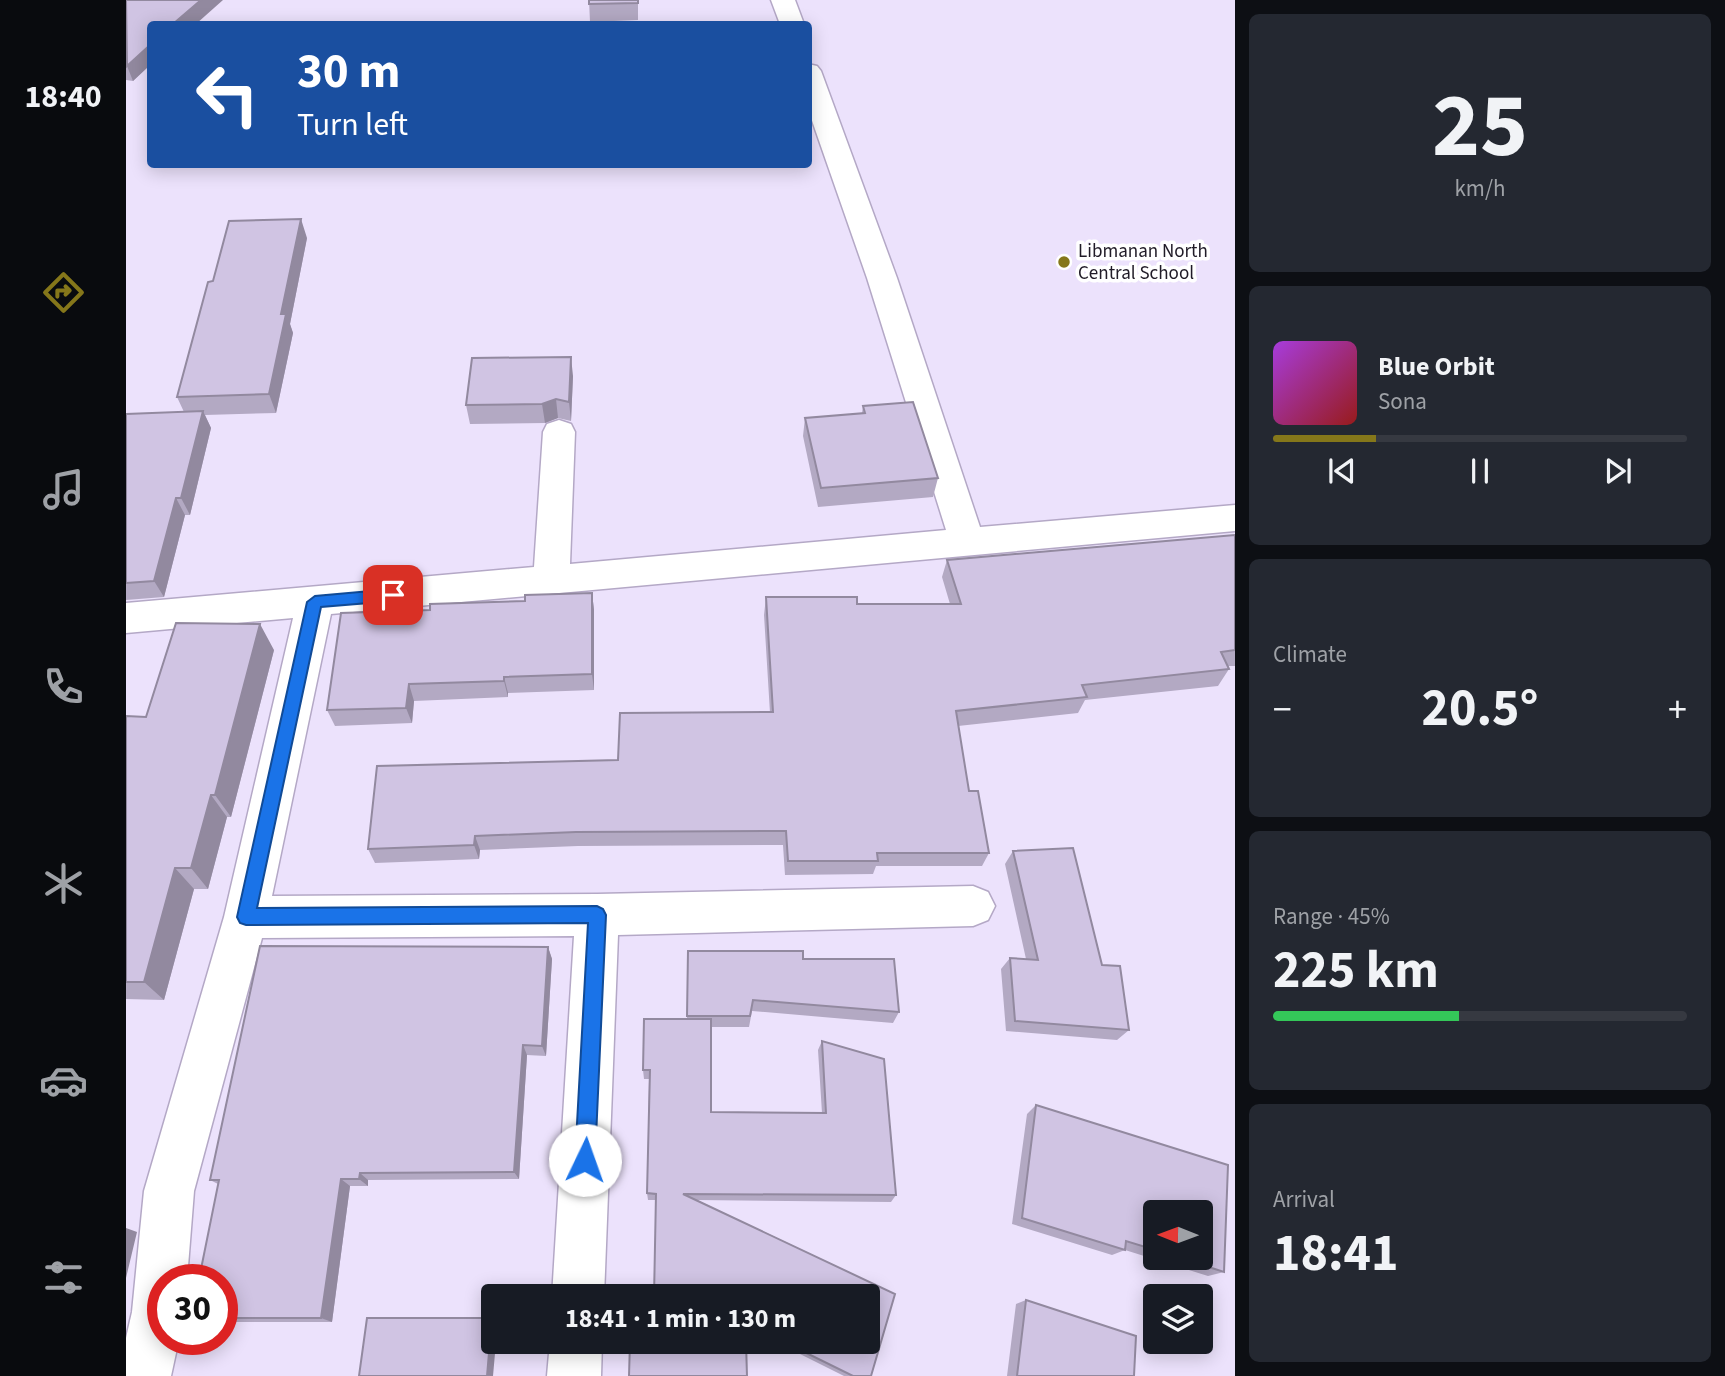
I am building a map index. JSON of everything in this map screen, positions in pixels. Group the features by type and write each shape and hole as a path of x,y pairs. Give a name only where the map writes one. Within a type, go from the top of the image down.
{"street":[{"path":"783,0 791,21"},
{"path":"812,82 882,278 967,542"},
{"path":"551,580 559,432"},
{"path":"126,618 1235,518"},
{"path":"144,1376 158,1312 169,1191 246,917 315,602"},
{"path":"246,917 597,915 973,905"},
{"path":"579,1284 597,915"},
{"path":"574,1376 575,1354"}],"building":[{"path":"126,0 201,0 176,21 147,21 147,48 127,66"},
{"path":"589,0 638,0 638,3 589,4"},
{"path":"301,219 281,314 286,314 269,394 177,397 208,282 213,281 229,221"},
{"path":"571,357 569,402 556,399 542,404 466,405 472,358"},
{"path":"913,402 938,478 821,488 805,418 865,413 863,406"},
{"path":"203,411 181,498 176,498 154,581 126,583 126,414"},
{"path":"1235,535 1235,650 1221,652 1229,669 1082,685 1087,697 956,711 969,791 978,791 989,853 877,853 878,861 788,861 786,831 576,832 475,836 474,845 368,849 377,766 618,760 620,713 773,712 766,597 857,597 857,604 961,604 947,560"},
{"path":"592,593 592,674 504,677 504,681 409,684 406,708 327,710 341,613 430,610 430,604 525,601 525,595"},
{"path":"176,623 260,624 215,795 211,795 191,868 175,868 144,982 126,982 126,716 146,717"},
{"path":"1073,848 1102,965 1120,966 1129,1030 1015,1021 1010,958 1038,960 1013,851"},
{"path":"260,946 548,947 542,1046 523,1045 514,1172 360,1173 359,1179 341,1179 321,1318 238,1318 238,1264 202,1264 219,1180 210,1180"},
{"path":"688,951 803,951 803,959 894,959 899,1012 753,1000 750,1016 687,1016"},
{"path":"644,1019 711,1019 711,1112 826,1113 822,1041 884,1059 896,1195 683,1194 874,1284 654,1284 656,1194 647,1193 650,1070 643,1070"},
{"path":"1036,1105 1228,1165 1224,1272 1213,1268 1213,1200 1143,1200 1143,1246 1126,1241 1125,1250 1022,1218"},
{"path":"880,1287 895,1294 880,1345"},
{"path":"1026,1300 1136,1336 1134,1376 1017,1376"},
{"path":"367,1318 481,1318 481,1354 489,1354 487,1376 359,1376"},
{"path":"630,1354 746,1354 747,1376 629,1376"},
{"path":"808,1354 877,1354 871,1376 853,1376"}],"place":[{"name":"Libmanan North Central School","path":"1064,262"}],"route":[{"path":"393,595 315,602 246,917 597,915 585,1160"}]}
